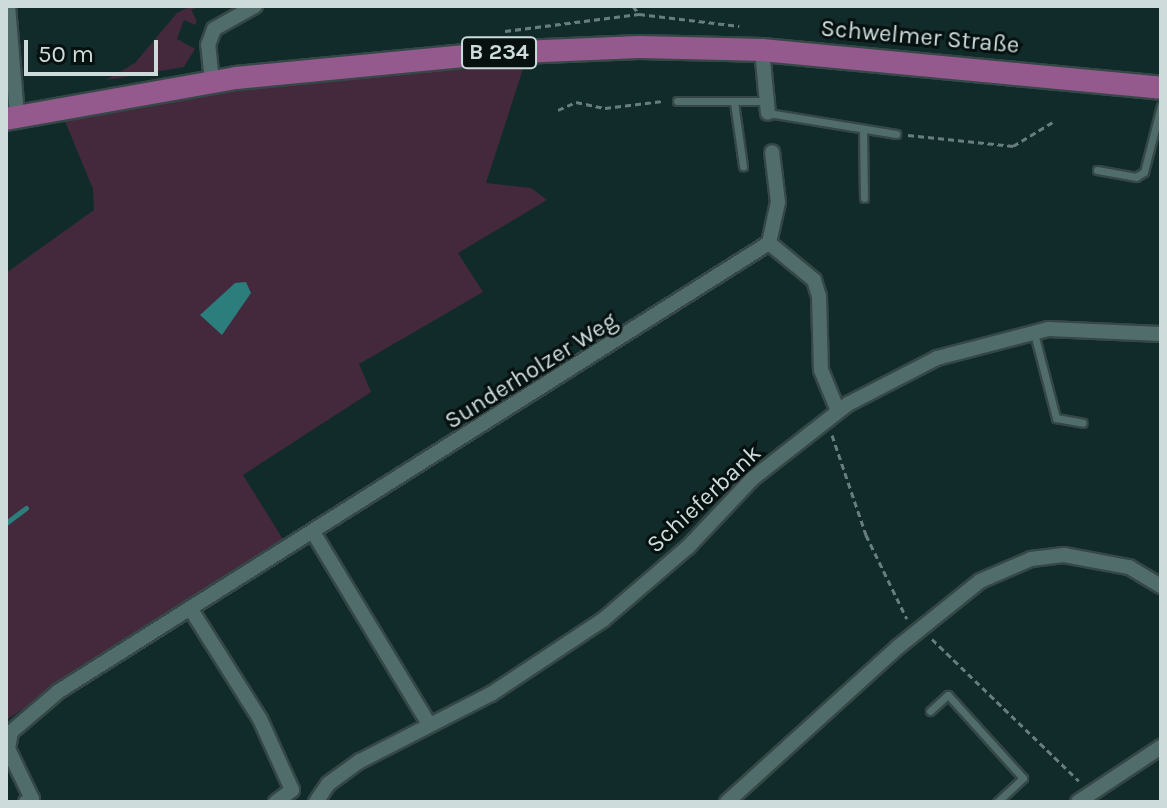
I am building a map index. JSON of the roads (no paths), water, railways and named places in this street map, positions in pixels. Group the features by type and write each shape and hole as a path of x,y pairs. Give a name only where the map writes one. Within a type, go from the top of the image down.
{"main road":[{"name":"Schwelmer Straße","path":"12,117 212,81 497,53 762,50 1161,88"}],"street":[{"path":"8,6 12,117"},
{"path":"212,81 208,45 214,29 255,6"},
{"path":"762,50 767,107"},
{"path":"772,152 778,202 769,243 814,280 819,296 821,370 833,415"},
{"name":"Sunderholzer Weg","path":"26,802 32,799 8,749 21,720 190,608 769,243"},
{"name":"Schieferbank","path":"316,802 339,776 428,723 550,659 603,620 688,547 752,479 833,415 937,358 1034,333 1141,329 1161,334"},
{"path":"313,532 428,723"},
{"path":"727,802 917,632 980,581 1031,559 1064,555 1096,558 1129,567 1161,586"},
{"path":"190,608 260,719 292,790 276,802"},
{"path":"1084,798 1161,747"}],"lane":[{"path":"677,101 734,102 896,134"},
{"path":"734,102 743,166"},
{"path":"1097,170 1136,177 1144,172 1161,106"},
{"path":"863,129 864,198"},
{"path":"1034,333 1056,418 1083,423"},
{"path":"930,711 948,695 1023,778 997,802"}],"water":[{"path":"246,282 251,293 222,335 200,315 235,283"}],"waterway":[{"path":"6,523 26,508"}]}
